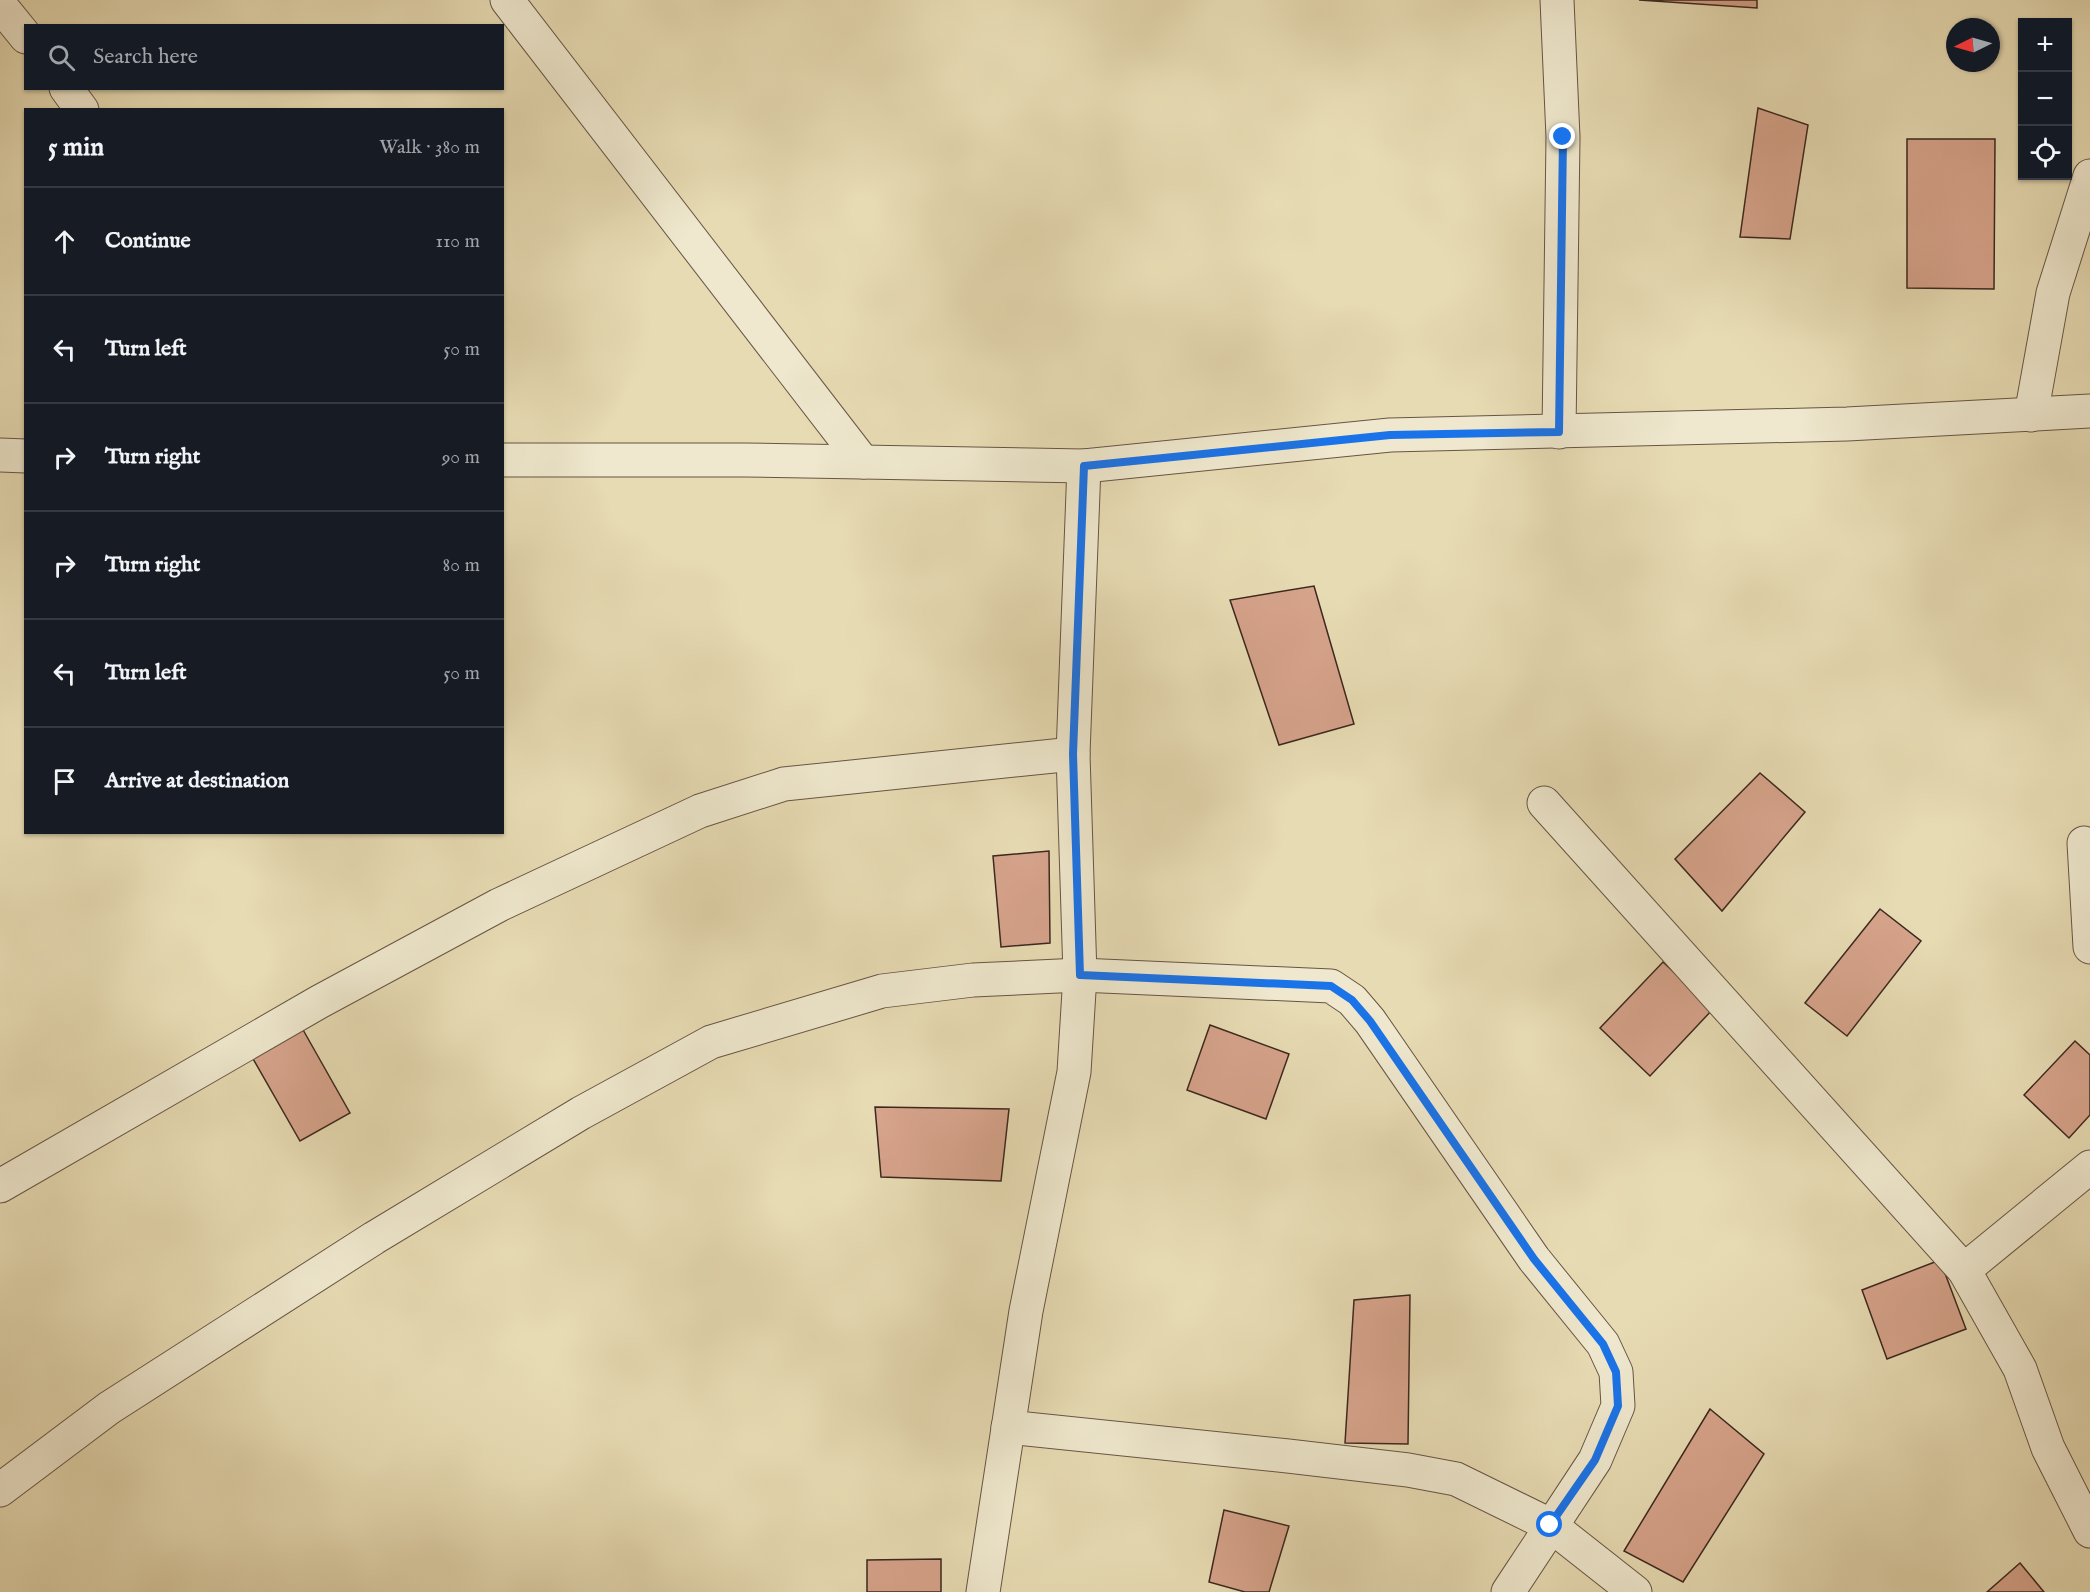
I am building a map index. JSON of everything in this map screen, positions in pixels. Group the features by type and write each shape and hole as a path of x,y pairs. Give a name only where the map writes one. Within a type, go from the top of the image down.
{"street":[{"path":"507,0 862,462"},
{"path":"1557,0 1563,137 1559,432"},
{"path":"0,5 24,35"},
{"path":"67,90 81,108"},
{"path":"2031,416 2053,293 2090,176"},
{"path":"504,460 1084,466 1390,435 1847,424 2031,416 2090,411"},
{"path":"0,455 24,456"},
{"path":"983,1592 1026,1311 1074,1072 1080,975 1073,754 1084,466"},
{"path":"0,1186 351,985 499,905 700,811 784,784 1073,754"},
{"path":"1544,803 1964,1270 2020,1369 2048,1448 2090,1531"},
{"path":"2085,843 2090,947"},
{"path":"0,1490 109,1408 374,1238 581,1113 711,1042 882,991 973,980 1080,975 1331,986 1352,1000 1370,1021 1534,1259 1603,1344 1616,1372 1618,1406 1595,1460 1550,1525 1508,1592"},
{"path":"1964,1270 2090,1167"},
{"path":"1008,1427 1408,1470 1456,1479 1550,1525 1635,1592"}],"building":[{"path":"1639,0 1757,0 1757,8"},
{"path":"1758,108 1808,125 1790,239 1740,237"},
{"path":"1907,139 1995,139 1994,289 1907,288"},
{"path":"1314,586 1354,724 1279,745 1230,600"},
{"path":"1760,773 1805,812 1722,911 1675,859"},
{"path":"1049,851 1050,943 1001,947 993,856"},
{"path":"1880,909 1921,941 1847,1036 1805,1003"},
{"path":"1663,962 1713,1009 1650,1076 1600,1028"},
{"path":"1210,1025 1289,1054 1266,1119 1187,1090"},
{"path":"302,1028 350,1113 300,1141 252,1057"},
{"path":"2075,1041 2090,1055 2090,1115 2069,1138 2024,1095"},
{"path":"875,1107 1009,1109 1001,1181 881,1177"},
{"path":"1940,1260 1966,1329 1887,1359 1862,1290"},
{"path":"1410,1295 1408,1444 1345,1443 1354,1300"},
{"path":"1710,1409 1764,1454 1683,1582 1624,1551"},
{"path":"1224,1510 1289,1526 1269,1592 1245,1592 1209,1582"},
{"path":"941,1559 941,1592 867,1592 867,1560"},
{"path":"2020,1563 2044,1592 1987,1592"}],"route":[{"path":"1550,1525 1595,1460 1618,1406 1616,1372 1603,1344 1534,1259 1370,1021 1352,1000 1331,986 1080,975 1073,754 1084,466 1390,435 1559,432 1563,137"}]}
